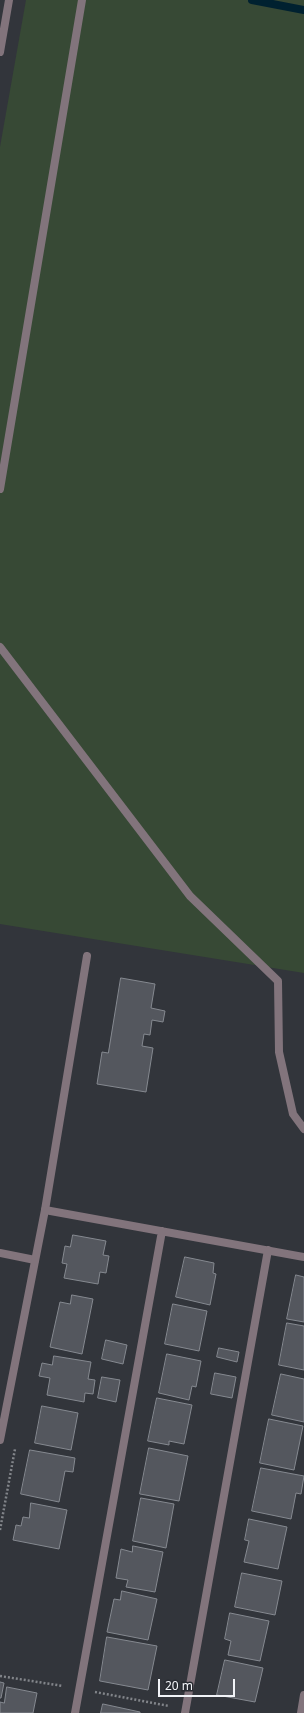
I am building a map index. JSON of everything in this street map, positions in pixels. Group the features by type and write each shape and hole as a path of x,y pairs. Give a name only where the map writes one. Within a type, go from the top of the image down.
{"street":[{"path":"0,52 9,0"},
{"path":"0,489 82,0"},
{"path":"0,647 190,896 278,981 279,1052 293,1114 304,1128"},
{"path":"0,1440 45,1210 88,956"},
{"path":"45,1210 304,1257"},
{"path":"75,1713 162,1231"},
{"path":"185,1711 268,1250"},
{"path":"0,1253 35,1260"},
{"path":"301,1713 304,1695"}],"path":[{"path":"0,1530 16,1445"},
{"path":"0,1676 79,1689 185,1711"}],"green space":[{"path":"26,0 304,0 304,973 0,924 0,147"}],"building":[{"path":"121,978 155,984 151,1008 165,1011 163,1022 152,1020 150,1035 144,1034 142,1046 153,1048 146,1092 97,1084 102,1052 108,1053"},
{"path":"73,1235 106,1241 103,1255 109,1256 106,1273 100,1272 98,1284 64,1278 67,1264 62,1263 65,1246 70,1247"},
{"path":"185,1257 214,1263 213,1273 216,1274 210,1305 176,1297"},
{"path":"296,1275 304,1277 304,1322 287,1319"},
{"path":"72,1295 93,1299 82,1354 50,1347 60,1302 70,1304"},
{"path":"173,1304 207,1311 199,1351 165,1344"},
{"path":"287,1323 304,1326 304,1370 279,1365"},
{"path":"106,1340 127,1345 123,1364 102,1359"},
{"path":"219,1348 239,1352 237,1362 217,1357"},
{"path":"167,1354 201,1361 196,1387 192,1386 189,1400 159,1393"},
{"path":"54,1356 91,1362 88,1379 95,1380 93,1394 85,1393 84,1402 47,1395 50,1378 39,1376 42,1363 52,1365"},
{"path":"215,1373 236,1377 232,1398 211,1394"},
{"path":"281,1374 304,1379 304,1422 272,1415"},
{"path":"102,1377 120,1380 116,1402 98,1398"},
{"path":"157,1398 192,1405 184,1444 169,1441 169,1445 148,1441"},
{"path":"42,1406 78,1413 71,1450 35,1443"},
{"path":"269,1419 303,1426 294,1470 260,1463"},
{"path":"149,1448 188,1456 179,1501 140,1494"},
{"path":"30,1450 75,1458 73,1472 65,1471 59,1502 21,1494"},
{"path":"261,1468 304,1476 301,1494 296,1493 291,1519 252,1511"},
{"path":"141,1498 174,1504 166,1548 133,1541"},
{"path":"31,1503 67,1510 59,1549 13,1540 16,1525 21,1526 23,1517 29,1518"},
{"path":"249,1519 287,1527 278,1569 244,1562 249,1541 245,1540"},
{"path":"133,1546 163,1552 155,1592 126,1587 128,1580 116,1578 121,1549 132,1552"},
{"path":"242,1573 282,1581 275,1615 235,1607"},
{"path":"122,1591 157,1599 148,1640 107,1632 114,1599 120,1600"},
{"path":"230,1613 269,1621 260,1661 228,1655 231,1641 225,1639"},
{"path":"107,1637 157,1646 148,1690 100,1681"},
{"path":"225,1660 263,1668 255,1702 217,1695"},
{"path":"0,1682 4,1683 1,1698 0,1698"},
{"path":"7,1687 37,1693 33,1713 0,1713 0,1702 4,1703"},
{"path":"103,1704 140,1712 140,1713 101,1713"}],"waterway":[{"path":"252,0 304,10"}]}
